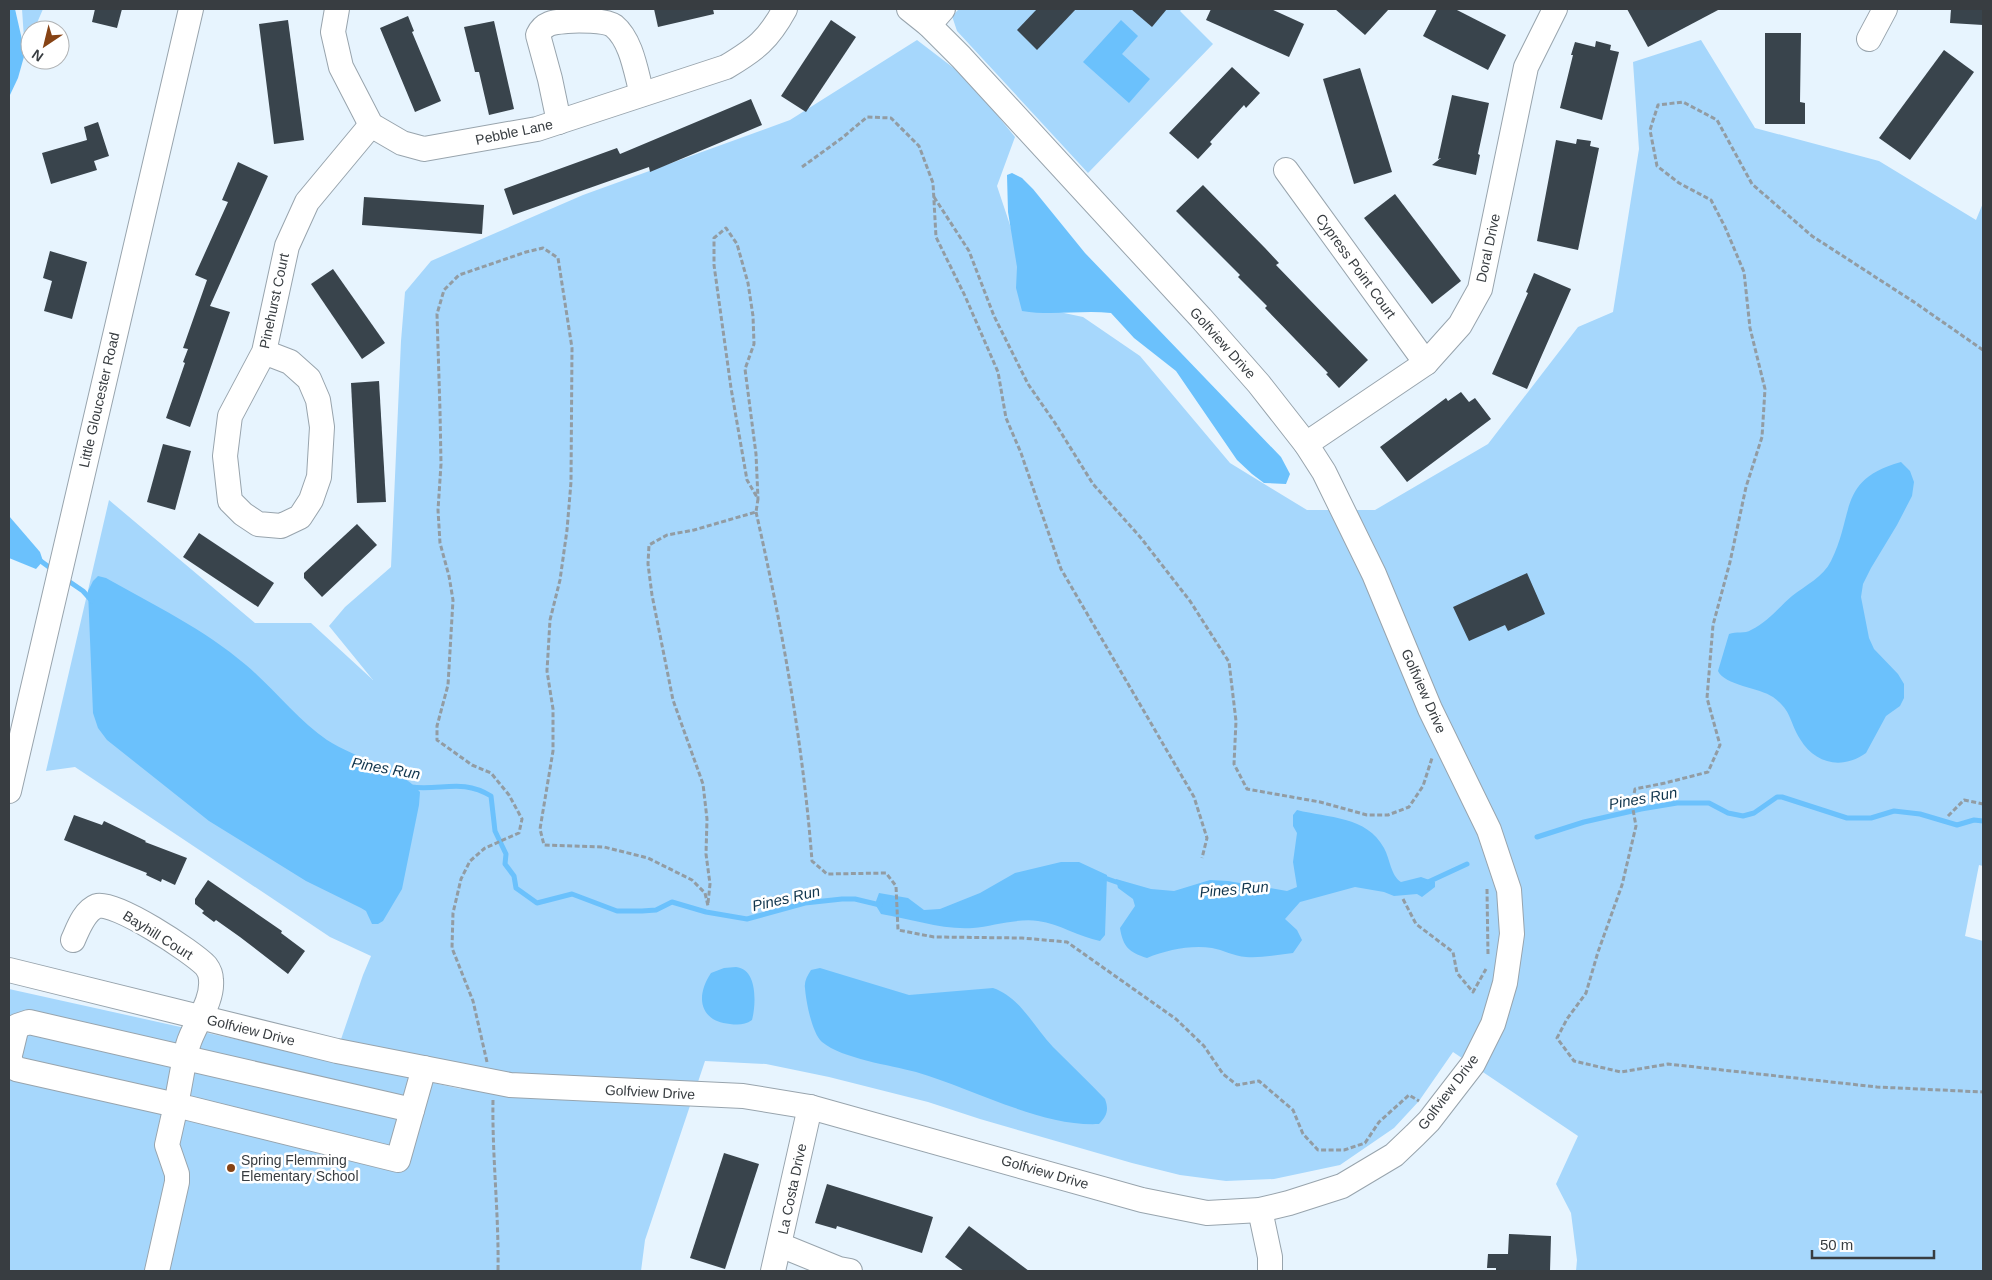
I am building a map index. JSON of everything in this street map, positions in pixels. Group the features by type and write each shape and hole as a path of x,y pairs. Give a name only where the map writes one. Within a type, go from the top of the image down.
{"street":[{"name":"Little Gloucester Road","path":"9,791 191,9"},
{"path":"337,9 333,32 341,68 371,125"},
{"name":"Pebble Lane","path":"371,125 402,143 424,149 536,129 726,67 755,50 775,27 785,9"},
{"name":"Golfview Drive","path":"9,970 336,1051 510,1085 742,1096 810,1107 1142,1200 1207,1213 1260,1210 1342,1186 1394,1155 1429,1121 1473,1064 1493,1024 1505,983 1512,934 1509,890 1490,830 1430,709 1374,574 1324,472 1306,444 1259,384 962,57 936,17 909,9"},
{"name":"Doral Drive","path":"1306,444 1426,363 1460,326 1480,289 1526,67 1553,9"},
{"path":"1869,39 1885,9"},
{"path":"559,122 538,35 541,28 549,23 575,20 612,25 621,34 627,47 642,94"},
{"name":"Pinehurst Court","path":"264,352 290,362 309,379 318,400 322,427 319,477 312,500 300,517 281,526 258,524 243,514 230,501 225,456 230,416 264,352 287,246 307,202 371,125"},
{"name":"Cypress Point Court","path":"1286,170 1426,363"},
{"name":"Bayhill Court","path":"73,940 90,910 101,906 115,908 166,937 201,962 210,973 210,992 200,1017"},
{"path":"157,1271 177,1182 177,1174 166,1145 188,1044 200,1017"},
{"path":"412,1110 29,1022 18,1026 9,1060 16,1069 176,1105 398,1160 424,1068"},
{"name":"La Costa Drive","path":"772,1271 780,1245 810,1107"},
{"path":"1260,1210 1270,1258 1270,1271"},
{"path":"780,1245 839,1269 850,1271"}],"path":[{"path":"1983,350 1914,302 1812,236 1752,184 1717,120 1683,102 1658,105 1650,130 1657,166 1679,183 1711,200 1744,272 1750,328 1765,388 1762,437 1746,487 1714,625 1707,698 1720,745 1708,772 1635,789 1632,804 1636,826 1622,886 1598,952 1586,993 1567,1019 1557,1038 1574,1061 1621,1072 1668,1064 1877,1087 1983,1092"},
{"path":"802,167 867,117 891,118 919,146 933,183 936,236 966,296 998,372 1006,418 1021,453 1061,569 1194,797 1207,838 1202,858"},
{"path":"934,196 969,251 994,316 1028,384 1093,484 1141,538 1184,593 1229,662 1236,721 1234,764 1247,790 1320,802 1368,815 1388,815 1409,808 1423,786 1433,754"},
{"path":"758,499 747,480 731,388 716,282 714,238 726,228 737,244 748,283 753,316 754,344 745,370 756,454 758,499 756,512 784,651 800,754 812,861 827,874 886,873 896,886 898,930 934,936 1022,938 1066,942 1176,1019 1204,1046 1222,1074 1237,1085 1259,1081 1293,1110 1304,1134 1318,1150 1344,1150 1365,1143 1379,1122 1409,1096 1437,1111"},
{"path":"498,1271 499,1232 493,1128 494,1095 473,1002 452,948 454,913 461,879 470,861 485,848 519,833 522,819 509,795 491,773 472,765 437,740 437,726 448,686 453,600 440,543 438,510 441,464 437,314 444,290 459,275 526,252 543,248 558,258 572,348 572,473 568,530 560,580 550,620 547,671 553,708 553,751 540,829 544,845 604,847 648,858 692,880 705,893 708,906 710,884 706,854 707,819 703,784 674,700 652,594 648,564 649,545 667,535 694,530 756,512"},
{"path":"1948,816 1964,800 1983,804"},
{"path":"1485,882 1488,956"},
{"path":"1402,900 1416,924 1453,952 1457,973 1473,992 1488,966"}],"shaded area":[{"path":"22,9 43,9 38,20 23,20"},
{"path":"959,9 1182,9 1180,11 1213,44 1088,173 957,31 952,16"},
{"path":"917,40 968,79 1015,137 997,186 1019,252 1026,305 1083,317 1140,356 1230,463 1307,510 1375,510 1488,444 1578,327 1613,312 1639,149 1633,62 1701,40 1755,128 1879,161 1976,220 1983,203 1983,866 1979,865 1965,936 1983,941 1983,1271 1576,1271 1577,1260 1571,1213 1556,1184 1578,1136 1453,1052 1419,1101 1394,1128 1340,1165 1274,1179 1226,1181 1180,1175 1132,1163 928,1102 829,1077 766,1064 705,1061 645,1240 641,1271 9,1271 9,989 461,1089 462,1076 337,1051 371,956 330,937 75,767 46,771 109,500 255,623 311,623 373,680 329,626 345,607 391,567 401,341 405,292 431,261 583,195 790,120"}],"water":[{"path":"9,9 15,9 20,31 20,70 9,97"},
{"path":"1121,20 1138,36 1122,54 1150,79 1129,103 1083,62"},
{"path":"1012,173 1022,178 1033,189 1085,253 1281,457 1290,474 1286,484 1264,483 1237,460 1176,371 1134,338 1111,313 1044,313 1022,311 1016,288 1017,267 1008,212 1007,175"},
{"path":"1901,462 1910,471 1914,482 1912,496 1871,568 1863,584 1861,597 1869,638 1874,649 1898,674 1904,684 1904,698 1900,706 1886,716 1866,753 1848,762 1830,762 1813,754 1806,747 1796,733 1784,707 1773,697 1727,680 1718,671 1729,634 1746,632 1757,627 1792,596 1824,572 1838,544 1851,500 1857,489 1866,478 1881,469"},
{"path":"9,516 40,552 43,561 36,569 9,558"},
{"path":"98,576 106,578 160,608 213,640 246,665 306,723 327,740 388,769 411,783 420,792 402,889 383,921 378,924 372,924 366,911 306,881 209,821 107,740 98,728 93,713 88,591"},
{"path":"1297,810 1346,820 1368,830 1384,848 1395,876 1401,882 1421,877 1435,882 1435,887 1422,897 1417,894 1394,896 1384,892 1355,887 1300,902 1285,919 1297,930 1302,940 1293,953 1264,957 1246,957 1212,948 1195,947 1162,953 1147,958 1128,948 1123,940 1120,928 1135,906 1133,899 1118,888 1116,879 1151,889 1174,891 1210,880 1228,881 1287,891 1297,887 1293,862 1297,833 1293,826 1293,815"},
{"path":"1061,862 1079,862 1107,875 1105,935 1100,941 1054,925 1030,920 973,928 938,926 881,914 875,904 879,893 908,898 924,910 940,909 980,893 1015,873"},
{"path":"736,967 743,969 752,981 754,1006 752,1020 739,1024 719,1022 711,1018 703,1006 703,990 711,973 724,968"},
{"path":"820,968 909,995 993,988 1003,992 1019,1005 1053,1047 1105,1099 1107,1110 1104,1118 1099,1124 1077,1123 1030,1113 938,1079 867,1061 831,1048 818,1038 815,1032 806,994 805,984 808,974 811,970"}],"building":[{"path":"95,9 122,9 117,28 92,22"},
{"path":"654,9 713,9 714,14 658,27"},
{"path":"1037,9 1076,9 1037,50 1017,30"},
{"path":"1131,9 1167,9 1152,27"},
{"path":"1211,9 1271,9 1304,24 1289,57 1206,20"},
{"path":"1335,9 1389,9 1365,35"},
{"path":"1437,9 1455,9 1506,35 1488,70 1423,36"},
{"path":"1627,9 1720,9 1648,47"},
{"path":"1951,9 1983,9 1983,25 1950,23"},
{"path":"408,16 414,31 412,32 441,101 415,112 380,28"},
{"path":"288,20 304,140 274,144 259,24"},
{"path":"831,20 856,37 806,112 781,96"},
{"path":"494,21 514,109 489,115 479,72 475,72 464,27"},
{"path":"1765,33 1801,33 1800,102 1805,103 1805,124 1765,124"},
{"path":"1596,41 1611,45 1610,50 1619,52 1602,120 1560,108 1575,42 1595,47"},
{"path":"1944,50 1974,72 1910,160 1879,138"},
{"path":"1232,67 1260,93 1246,108 1244,105 1210,142 1212,144 1198,159 1169,133"},
{"path":"1360,68 1392,172 1354,184 1323,79"},
{"path":"1452,95 1489,103 1478,154 1480,155 1476,175 1432,165 1441,158 1438,159"},
{"path":"751,99 762,125 650,172 649,167 513,215 504,189 617,148 620,154"},
{"path":"98,122 109,156 94,161 97,170 51,184 42,153 87,140 84,127"},
{"path":"1577,139 1591,141 1590,146 1599,148 1578,250 1537,241 1556,140 1576,144"},
{"path":"238,162 268,176 210,306 230,312 190,427 166,418 185,363 183,362 188,349 183,348 207,280 195,275 228,202 222,200"},
{"path":"1203,185 1265,248 1279,263 1276,265 1368,360 1339,388 1326,374 1328,373 1265,308 1267,306 1238,277 1240,275 1176,211"},
{"path":"1395,194 1461,281 1432,304 1364,218"},
{"path":"364,197 484,205 482,234 362,225"},
{"path":"50,251 87,262 72,319 44,311 52,281 43,278"},
{"path":"333,269 385,343 362,359 311,284"},
{"path":"1534,273 1571,289 1527,389 1492,374 1528,293 1526,292"},
{"path":"379,381 386,502 357,503 351,383"},
{"path":"1461,392 1469,402 1475,398 1491,419 1407,482 1380,447 1446,398 1448,401"},
{"path":"163,444 191,451 175,510 147,502"},
{"path":"357,524 377,545 322,597 304,578 304,573"},
{"path":"199,533 274,583 258,607 183,557"},
{"path":"1527,573 1545,614 1508,631 1505,625 1469,641 1453,607"},
{"path":"74,815 102,825 104,821 145,842 187,858 175,885 162,879 161,882 146,875 147,873 64,840"},
{"path":"208,880 282,931 281,933 305,951 288,974 240,937 216,920 214,922 202,913 204,911 195,904 195,899"},
{"path":"724,1153 759,1164 725,1269 690,1258"},
{"path":"827,1184 933,1217 922,1253 837,1226 836,1229 815,1223"},
{"path":"969,1226 1029,1271 964,1271 945,1257"},
{"path":"1509,1234 1551,1236 1550,1271 1496,1271 1496,1268 1487,1268 1488,1254 1508,1254"}],"waterway":[{"name":"Pines Run","path":"38,559 53,570"},
{"name":"Pines Run","path":"64,578 83,591 92,601"},
{"name":"Pines Run","path":"411,787 461,786 491,796 495,831 506,854 505,864 514,876 516,888 537,903 572,894 617,911 656,910 672,902 706,912 747,919 805,903 842,899 855,899 880,905"},
{"name":"Pines Run","path":"1537,837 1584,822 1677,803 1709,803 1728,813 1743,816 1754,813 1777,797 1847,818 1871,818 1894,811 1920,814 1957,825 1974,820 1983,821"},
{"name":"Pines Run","path":"1426,883 1467,864"},
{"name":"Pines Run","path":"1102,877 1122,884"}],"place":[{"name":"Spring Flemming Elementary School","path":"231,1168"}]}
